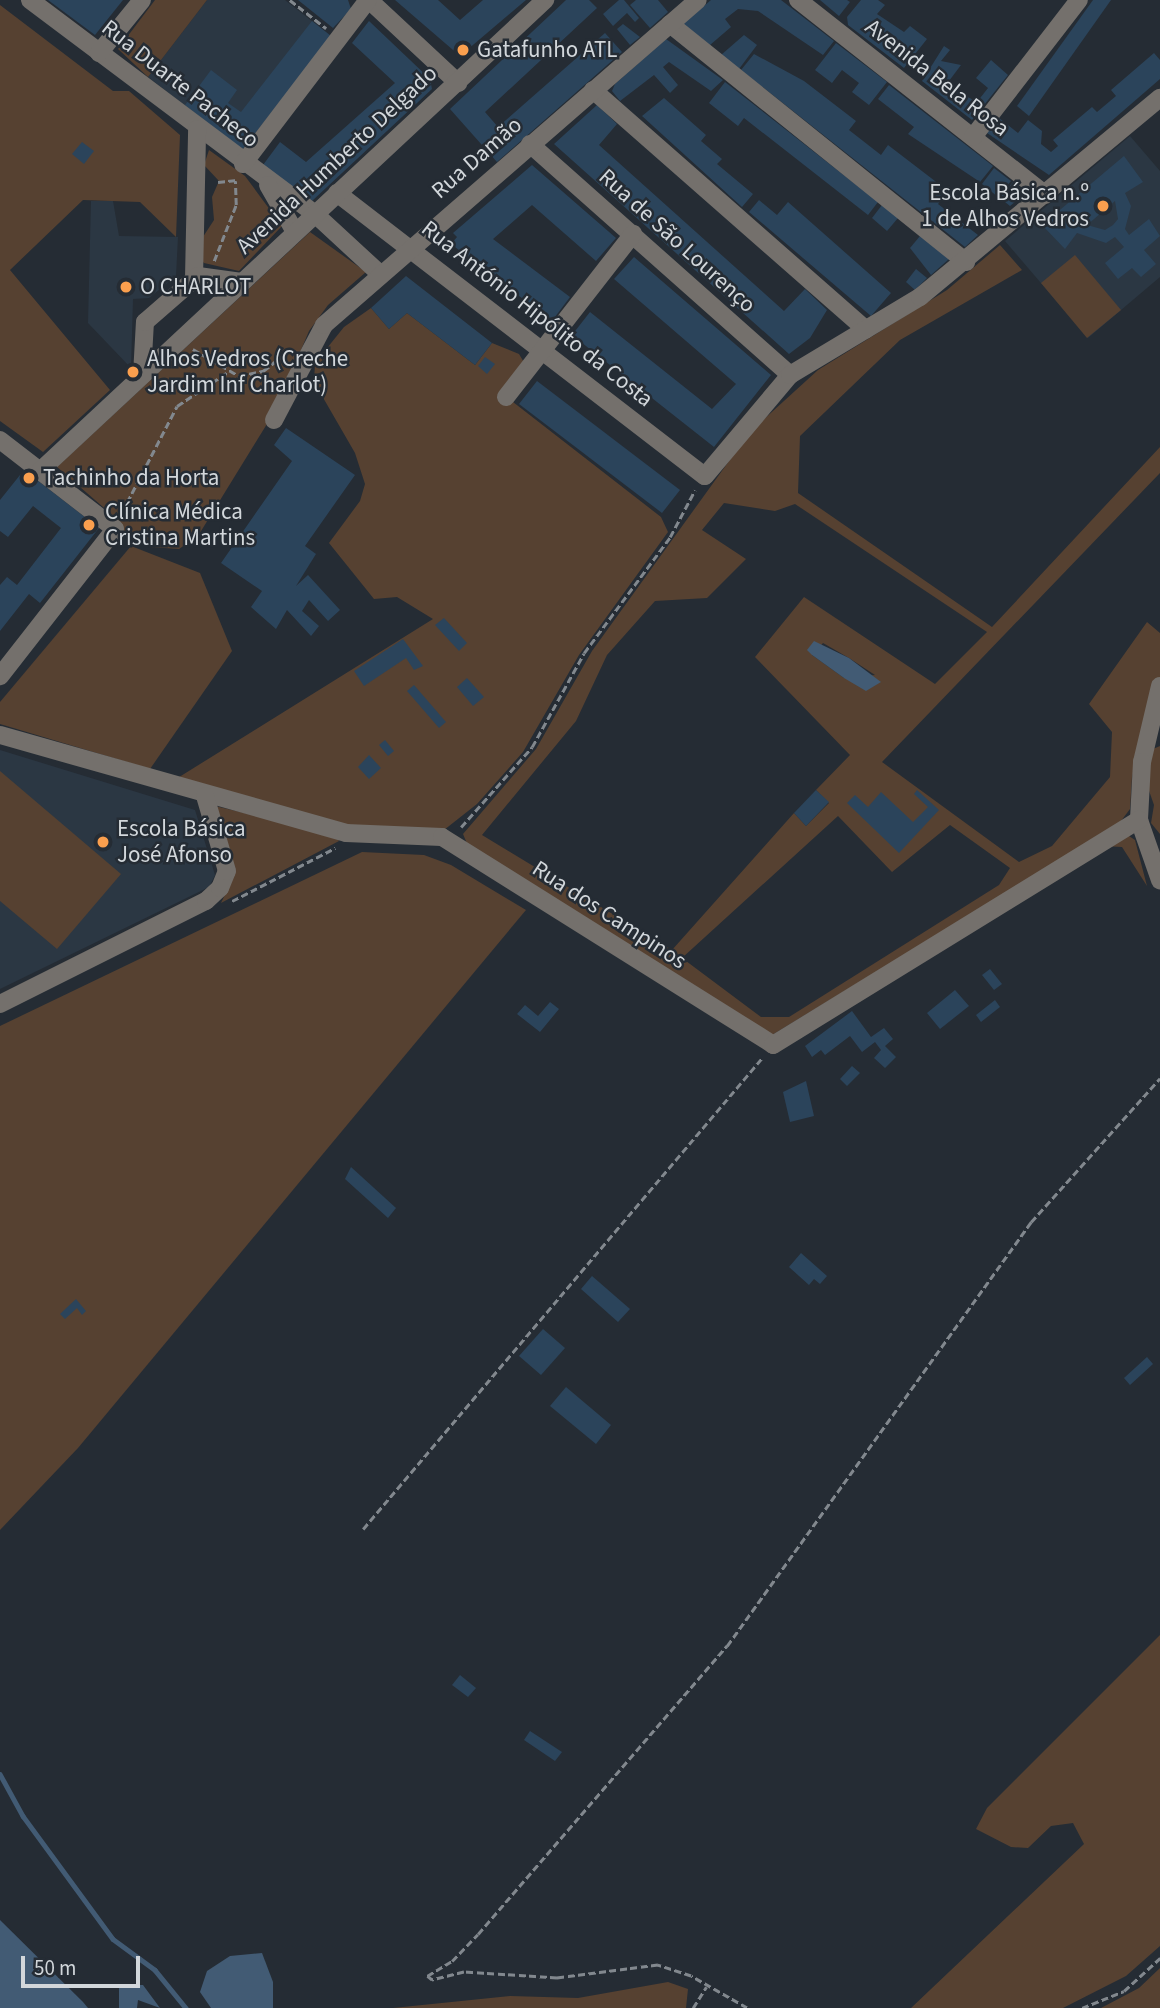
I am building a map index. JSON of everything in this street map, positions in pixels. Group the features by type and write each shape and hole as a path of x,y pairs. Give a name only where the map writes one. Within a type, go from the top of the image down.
{"street":[{"name":"Rua Duarte Pacheco","path":"30,0 197,129 241,174 266,182 315,214 380,274"},
{"path":"99,52 142,0"},
{"path":"241,174 369,0 458,83"},
{"name":"Avenida Humberto Delgado","path":"40,471 545,0"},
{"name":"Rua Damão","path":"274,420 300,364 324,325 698,0"},
{"name":"Avenida Bela Rosa","path":"798,0 1046,195"},
{"path":"973,137 1079,0"},
{"path":"670,24 966,262"},
{"path":"593,90 866,330"},
{"path":"705,476 790,375 866,330 966,262 1160,98"},
{"path":"142,375 142,326 194,278 197,129"},
{"name":"Rua de São Lourenço","path":"530,145 790,375"},
{"name":"Rua Duarte Pacheco","path":"266,182 295,232"},
{"name":"Rua António Hipólito da Costa","path":"338,193 412,246 705,476"},
{"path":"506,397 633,234"},
{"path":"194,278 242,282"},
{"path":"0,440 115,529 1,674"},
{"path":"1160,686 1142,762 1139,820 1160,880"},
{"name":"Rua dos Campinos","path":"0,735 205,796 358,835 449,840 741,1030 773,1045"},
{"path":"0,1004 206,901 220,888 227,871 205,796"},
{"path":"773,1045 1139,820"}],"path":[{"path":"290,0 334,34"},
{"path":"212,268 236,205 241,174 218,182"},
{"path":"180,340 228,372"},
{"path":"115,529 130,489 177,406 228,372 263,371 299,343"},
{"path":"449,840 532,747 584,653 670,537 705,476"},
{"path":"228,903 358,835"},
{"path":"363,1529 773,1045"},
{"path":"747,2008 706,1987 691,1976 658,1965 557,1978 464,1972 427,1978 478,1934 727,1646 1038,1213 1160,1079"},
{"path":"1082,2008 1124,1991 1160,1958"},
{"path":"693,2008 706,1987"}],"shaded area":[{"path":"155,0 207,0 148,77 118,49"},
{"path":"207,0 285,0 331,36 242,150 148,77"},
{"path":"0,5 113,91 129,91 180,135 176,237 140,202 83,200 10,270 110,390 43,452 0,421"},
{"name":"Escola Básica n.º 1 de Alhos Vedros","path":"1130,136 1160,171 1160,277 1088,338 1005,241"},
{"path":"209,150 245,176 282,226 239,271 204,263 198,256 199,243 214,220 212,197 219,181 204,165"},
{"name":"O CHARLOT","path":"91,201 113,201 119,236 178,237 176,276 149,298 133,299 131,368 88,323"},
{"path":"310,232 366,272 328,305 309,331 275,411 198,536 179,549 149,547 122,532 118,520 57,467"},
{"path":"1000,245 1022,270 900,340 800,436 798,493 992,627 1160,447 1160,473 882,762 1019,862 1052,846 1110,777 1112,732 1089,704 1147,622 1160,633 1160,677 1132,777 1130,809 1118,825 772,1035 468,846 463,834 536,749 592,651 750,432 818,370 947,290","holes":["724,503 775,511 795,504 987,632 935,684 804,597 755,657 850,755 816,790 829,803 806,826 794,813 672,950 482,835 576,721 607,655 655,601 707,598 746,559 702,530","823,643 849,658 875,675 844,678 812,655","838,816 892,872 950,825 1010,868 999,885 789,1017 761,1017 682,958"]},
{"path":"1075,255 1121,310 1087,338 1041,283"},
{"path":"371,308 389,329 407,313 475,365 492,343 519,354 525,364 513,402 661,517 668,532 579,655 523,752 477,804 444,830 347,826 176,779 433,619 397,597 374,599 329,543 360,501 365,484 355,453 314,382 315,363 344,327"},
{"path":"131,546 200,573 232,651 150,769 0,724 0,702"},
{"path":"1160,746 1160,834 1151,823 1154,805 1147,785 1153,749"},
{"name":"Escola Básica José Afonso","path":"0,750 195,810 215,875 209,887 0,989"},
{"path":"0,771 121,874 57,949 0,901"},
{"path":"215,806 334,834 339,841 221,903 232,880"},
{"path":"1123,832 1135,840 1147,886 1122,847 1103,846"},
{"path":"362,852 424,855 451,865 526,910 78,1448 0,1530 0,1026"},
{"path":"1160,1635 1160,1946 1126,1976 1063,2008 911,2008 1084,1844 1073,1823 1051,1826 1028,1848 1011,1847 976,1829 987,1808"},
{"path":"1160,1968 1160,2008 1101,2008 1139,1988"},
{"path":"668,1982 688,1989 686,2008 393,2008 510,1996 578,1998"}],"water":[{"path":"814,641 849,658 881,682 866,691 844,678 807,650"},
{"path":"0,1920 83,2002 88,2008 0,2008"},
{"path":"262,1953 273,1982 273,2008 211,2008 200,1992 207,1971 230,1956"},
{"path":"119,1985 143,1985 160,2008 138,2000 137,2008 119,2008"}],"building":[{"path":"48,0 123,0 95,35"},
{"path":"298,0 348,0 351,9 333,28"},
{"path":"395,0 438,0 460,20 483,0 526,0 460,56"},
{"path":"566,0 589,0 597,8 485,112 498,127 605,33 622,52 497,162 450,109"},
{"path":"619,0 624,0 639,18 635,22 627,13 613,26 603,14"},
{"path":"636,0 658,0 668,12 650,28 630,5"},
{"path":"711,0 781,0 834,41 823,55 758,11 738,9 725,19 731,27 710,45 683,24"},
{"path":"820,0 847,0 850,2 839,16"},
{"path":"861,0 878,0 885,5 877,14 904,32 910,26 927,39 904,68 848,25 847,17"},
{"path":"1093,0 1111,0 1029,116 1017,106"},
{"path":"312,21 331,36 242,150 185,105 211,70 237,90 228,103 241,112"},
{"path":"369,21 430,79 432,89 312,201 263,165 280,142 306,162 395,83 352,43"},
{"path":"623,24 640,37 630,45 617,29"},
{"path":"744,35 757,45 739,69 721,55"},
{"path":"666,39 723,80 711,91 669,62 663,67 678,85 670,93 654,75 620,101 612,91 615,84"},
{"path":"836,43 887,82 869,105 852,92 859,83 842,70 832,83 815,70"},
{"path":"944,46 950,50 941,61 961,65 946,85 977,102 988,88 976,78 991,60 1008,75 972,120 922,81"},
{"path":"1154,53 1160,60 1160,79 1049,175 987,133 999,118 1018,133 1028,120 1042,131 1041,144 1051,152 1058,146 1053,140 1092,107 1097,112 1116,96 1111,90"},
{"path":"754,54 804,81 856,121 849,130 881,155 888,145 948,191 938,204 978,235 965,247 741,70"},
{"path":"725,82 878,202 868,215 744,118 738,126 709,103"},
{"path":"889,85 993,166 980,182 908,134 914,127 878,99"},
{"path":"664,98 706,135 701,141 722,159 717,164 753,194 742,207 642,116"},
{"path":"597,105 617,124 599,145 784,311 805,289 827,310 810,338 789,354 554,144"},
{"path":"82,142 94,151 84,164 72,154"},
{"path":"1124,156 1143,182 1125,193 1131,206 1125,229 1129,235 1149,219 1160,236 1144,250 1156,264 1141,277 1132,268 1118,279 1105,263 1124,247 1115,237 1106,243 1077,233 1065,249 1042,225","holes":["1115,201 1118,219 1105,230 1087,225"]},
{"path":"532,165 616,238 596,261 532,205 493,239 570,297 552,321 451,244 457,237 453,233"},
{"path":"994,168 1011,181 998,197 982,184"},
{"path":"1013,182 1026,193 1010,206 1000,198"},
{"path":"759,200 777,215 788,202 891,293 871,316 749,212"},
{"path":"882,205 898,218 887,231 872,218"},
{"path":"920,236 949,259 931,275 910,248"},
{"path":"634,257 771,375 714,447 572,335 590,312 712,409 736,384 614,279"},
{"path":"916,269 927,278 915,290 906,282"},
{"path":"406,276 492,343 475,365 407,313 389,329 371,308"},
{"path":"485,357 495,364 487,374 478,366"},
{"path":"537,381 680,490 662,513 519,404"},
{"path":"286,428 355,475 305,546 316,554 296,586 308,575 340,610 328,621 309,600 302,611 319,626 311,636 287,610 276,629 251,607 262,591 221,563 292,461 274,445"},
{"path":"24,470 99,528 40,603 29,594 0,631 0,585 7,577 17,585 61,528 33,506 8,537 0,531 0,500"},
{"path":"444,618 467,643 459,651 435,625"},
{"path":"403,639 423,666 414,670 406,658 364,686 354,671"},
{"path":"467,678 484,697 473,706 457,687"},
{"path":"414,685 446,722 439,728 407,691"},
{"path":"385,740 394,751 388,756 379,745"},
{"path":"369,755 381,768 369,779 358,767"},
{"path":"816,790 829,802 806,826 794,813"},
{"path":"917,790 939,810 899,853 847,803 855,795 868,807 881,792 913,822 928,807 914,794"},
{"path":"990,969 1002,984 994,990 982,975"},
{"path":"955,990 969,1006 940,1029 927,1013"},
{"path":"995,1000 1000,1007 981,1022 976,1015"},
{"path":"550,1002 559,1009 540,1032 517,1014 525,1005 538,1016"},
{"path":"852,1011 871,1037 884,1028 893,1039 885,1046 896,1057 885,1068 874,1058 881,1050 875,1042 862,1052 850,1036 825,1055 821,1050 812,1057 805,1046"},
{"path":"852,1066 860,1073 847,1086 840,1079"},
{"path":"806,1081 814,1116 790,1122 783,1092"},
{"path":"351,1167 396,1208 388,1218 345,1179"},
{"path":"801,1253 827,1276 820,1284 814,1279 809,1285 789,1267"},
{"path":"592,1276 630,1309 618,1322 581,1289"},
{"path":"76,1299 86,1311 82,1315 77,1308 65,1319 60,1314"},
{"path":"543,1329 565,1348 541,1375 519,1356"},
{"path":"1147,1357 1153,1364 1130,1385 1124,1378"},
{"path":"566,1387 611,1425 596,1444 550,1406"},
{"path":"460,1675 476,1688 468,1697 452,1685"},
{"path":"530,1731 562,1752 555,1761 524,1740"}],"waterway":[{"path":"0,1774 23,1816 113,1939 155,1970 186,2008"}],"place":[{"name":"Gatafunho ATL","path":"463,50"},
{"name":"Escola Básica n.º 1 de Alhos Vedros","path":"1103,206"},
{"name":"O CHARLOT","path":"126,287"},
{"name":"Alhos Vedros (Creche Jardim Inf Charlot)","path":"133,372"},
{"name":"Tachinho da Horta","path":"29,478"},
{"name":"Clínica Médica Cristina Martins","path":"89,525"},
{"name":"Escola Básica José Afonso","path":"103,842"}]}
